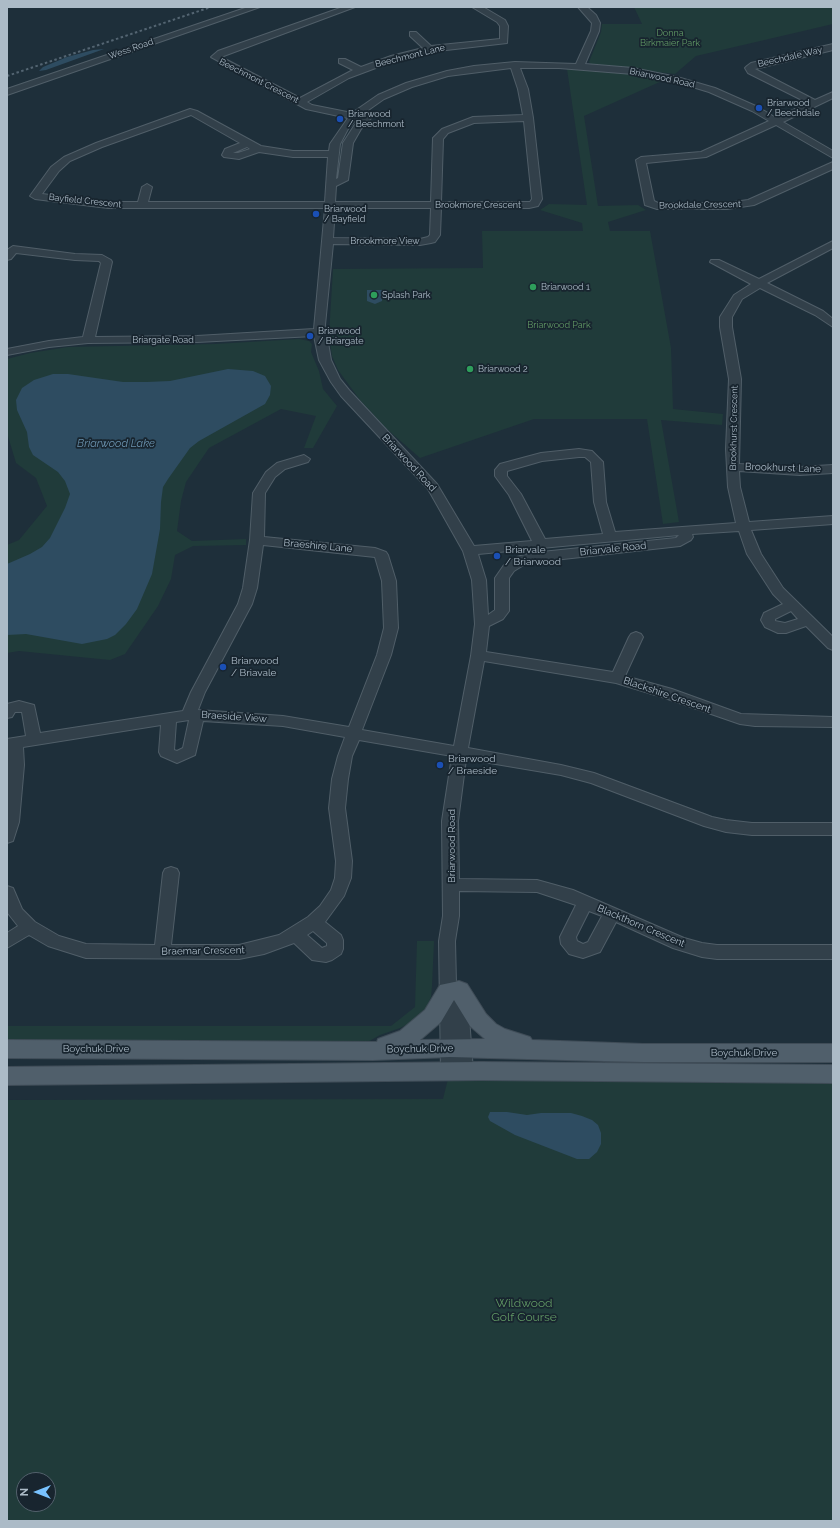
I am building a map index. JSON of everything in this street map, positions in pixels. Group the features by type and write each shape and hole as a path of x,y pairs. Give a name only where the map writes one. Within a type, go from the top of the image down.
{"main road":[{"path":"373,1050 398,1042 415,1032 433,1016 453,990 478,1020 499,1037 510,1041 568,1050"},
{"name":"Boychuk Drive","path":"7,1049 373,1050 456,1048 643,1053 833,1053"},
{"name":"Boychuk Drive","path":"7,1076 457,1071 833,1074"}],"street":[{"name":"Wess Road","path":"7,92 256,7"},
{"name":"Beechmont Crescent","path":"351,7 221,53 214,57 309,107 354,116"},
{"name":"Beechmont Lane","path":"300,102 359,70 429,49 504,41 504,26 501,20 476,7"},
{"path":"580,66 595,31 596,23 593,17 582,7"},
{"path":"413,34 429,49"},
{"name":"Beechdale Way","path":"815,103 751,70 750,68 754,65 833,47"},
{"path":"342,61 359,70"},
{"name":"Briarwood Road","path":"457,1071 453,990 447,934 451,916 450,821 482,624 479,580 470,551 450,514 433,487 354,404 335,380 325,360 319,332 328,241 328,205 333,157 339,136 354,116 381,97 404,87 441,76 474,69 515,65 580,66 633,71 694,84 732,98 833,155"},
{"name":"Brookmore Crescent","path":"328,205 522,206 536,202 528,118 523,89 515,65"},
{"name":"Briarwood Road","path":"331,184 343,180 348,144 357,128 370,114 410,92 432,84 471,75 474,69"},
{"path":"775,121 833,95"},
{"name":"Bayfield Crescent","path":"328,205 108,205 35,196 55,170 66,160 93,147 186,113 194,113 262,150 267,155 278,157 333,157"},
{"path":"436,205 436,149 438,138 445,131 474,120 528,118"},
{"name":"Brookdale Crescent","path":"775,121 703,155 682,158 640,160 649,204 657,206 728,206 750,203 833,165"},
{"path":"248,143 226,153 230,156 236,156 262,150"},
{"path":"142,206 147,187"},
{"name":"Brookmore View","path":"328,241 420,242 431,240 435,235 436,205"},
{"name":"Brookhurst Crescent","path":"744,528 734,487 732,449 736,400 735,379 726,327 726,317 738,298 760,283 833,244"},
{"path":"9,252 102,258 107,262 88,340"},
{"path":"716,262 819,313 833,324"},
{"name":"Briargate Road","path":"7,352 49,344 88,340 197,339 319,332"},
{"path":"540,544 527,515 515,494 500,476 501,470 541,457 579,452 588,454 597,462 600,502 610,536"},
{"path":"169,718 166,752 177,758 190,751 193,715 198,692 245,604 250,588 256,540 259,493 270,475 281,466 293,461 304,460"},
{"name":"Brookhurst Lane","path":"733,467 800,471 833,469"},
{"name":"Briarvale Road","path":"470,551 610,536 744,528 833,520"},
{"path":"744,528 754,554 764,571 792,605 833,646"},
{"name":"Briarvale Road","path":"482,624 498,616 502,611 502,578 509,568 522,560 532,557 680,542 686,537 684,531"},
{"name":"Braeshire Lane","path":"256,540 363,550 375,552 381,555 389,580 392,601 391,628 384,655 354,734"},
{"path":"792,605 769,616 768,620 770,624 778,628 786,628 807,621"},
{"path":"617,678 636,637"},
{"name":"Blackshire Crescent","path":"478,656 493,657 617,678 740,718 755,721 833,722"},
{"path":"7,713 9,709 19,706 29,709 34,739"},
{"name":"Braeside View","path":"11,743 193,715 283,721 460,752"},
{"name":"Braemar Crescent","path":"7,892 11,914 29,927 54,941 86,951 239,952 264,947 296,935 314,922 326,910 338,892 343,878 344,861 337,808 340,779 345,756 354,734"},
{"path":"7,837 16,765 11,743"},
{"path":"460,752 561,770 594,778 709,822 726,826 752,829 833,829"},
{"path":"162,952 171,873"},
{"name":"Blackthorn Crescent","path":"451,885 537,886 567,894 679,943 702,950 717,952 833,952"},
{"path":"585,902 568,937 569,944 575,950 583,951 594,947 612,914"},
{"path":"296,935 318,955 326,955 335,950 335,940 314,922"},
{"path":"7,941 29,927"}],"green space":[{"name":"Donna Birkmaier Park","path":"634,7 833,7 833,24 696,56 675,74 591,64 589,62 601,32 602,24 642,24"},
{"name":"Briarwood Park","path":"567,69 624,73 664,80 584,116 598,206 638,205 646,210 608,222 610,231 650,231 671,348 673,409 723,414 722,425 661,420 679,522 663,524 647,419 534,419 420,458 387,429 360,400 338,370 332,356 329,335 333,269 483,268 482,231 583,231 582,223 540,210 549,204 587,205"},
{"name":"Briarwood Lake","path":"299,339 309,341 312,344 311,352 319,371 323,389 337,406 313,448 304,448 316,416 281,409 209,448 186,482 181,501 177,531 192,541 246,539 246,545 193,546 175,555 171,579 158,606 125,654 110,660 19,651 7,653 7,545 19,540 47,506 36,478 16,463 7,433 7,359 30,353 68,347 215,344"},
{"path":"417,941 434,941 431,997 422,1017 400,1028 380,1035 366,1043 7,1043 7,1026 391,1026 415,1007"},
{"name":"Wildwood Golf Course","path":"450,1071 833,1071 833,1521 7,1521 7,1100 443,1099"}],"water":[{"path":"104,49 46,70 39,71 43,67 67,57 93,50"},
{"name":"Splash Park","path":"367,290 382,290 382,301 375,304 367,301"},
{"name":"Briarwood Lake","path":"228,369 253,371 265,376 271,386 270,395 265,404 199,441 190,448 168,479 163,487 160,529 152,574 137,609 126,624 115,635 107,639 82,644 26,634 7,635 7,564 42,547 50,538 65,508 70,494 65,481 58,472 33,455 29,447 27,432 17,410 16,400 22,388 34,380 53,374 68,374 123,382 147,382 170,381"},
{"path":"490,1112 507,1112 527,1115 541,1113 571,1113 582,1116 592,1120 598,1125 601,1133 601,1144 597,1152 589,1159 577,1159 515,1135 490,1121 488,1117"}],"railway":[{"path":"7,76 211,7"}],"place":[{"name":"Briarwood / Beechdale","path":"759,108"},
{"name":"Briarwood / Beechmont","path":"340,119"},
{"name":"Briarwood / Bayfield","path":"316,214"},
{"name":"Briarwood 1","path":"533,287"},
{"name":"Splash Park","path":"374,295"},
{"name":"Briarwood / Briargate","path":"310,336"},
{"name":"Briarwood 2","path":"470,369"},
{"name":"Briarvale / Briarwood","path":"497,556"},
{"name":"Briarwood / Briavale","path":"223,667"},
{"name":"Briarwood / Braeside","path":"440,765"}]}
